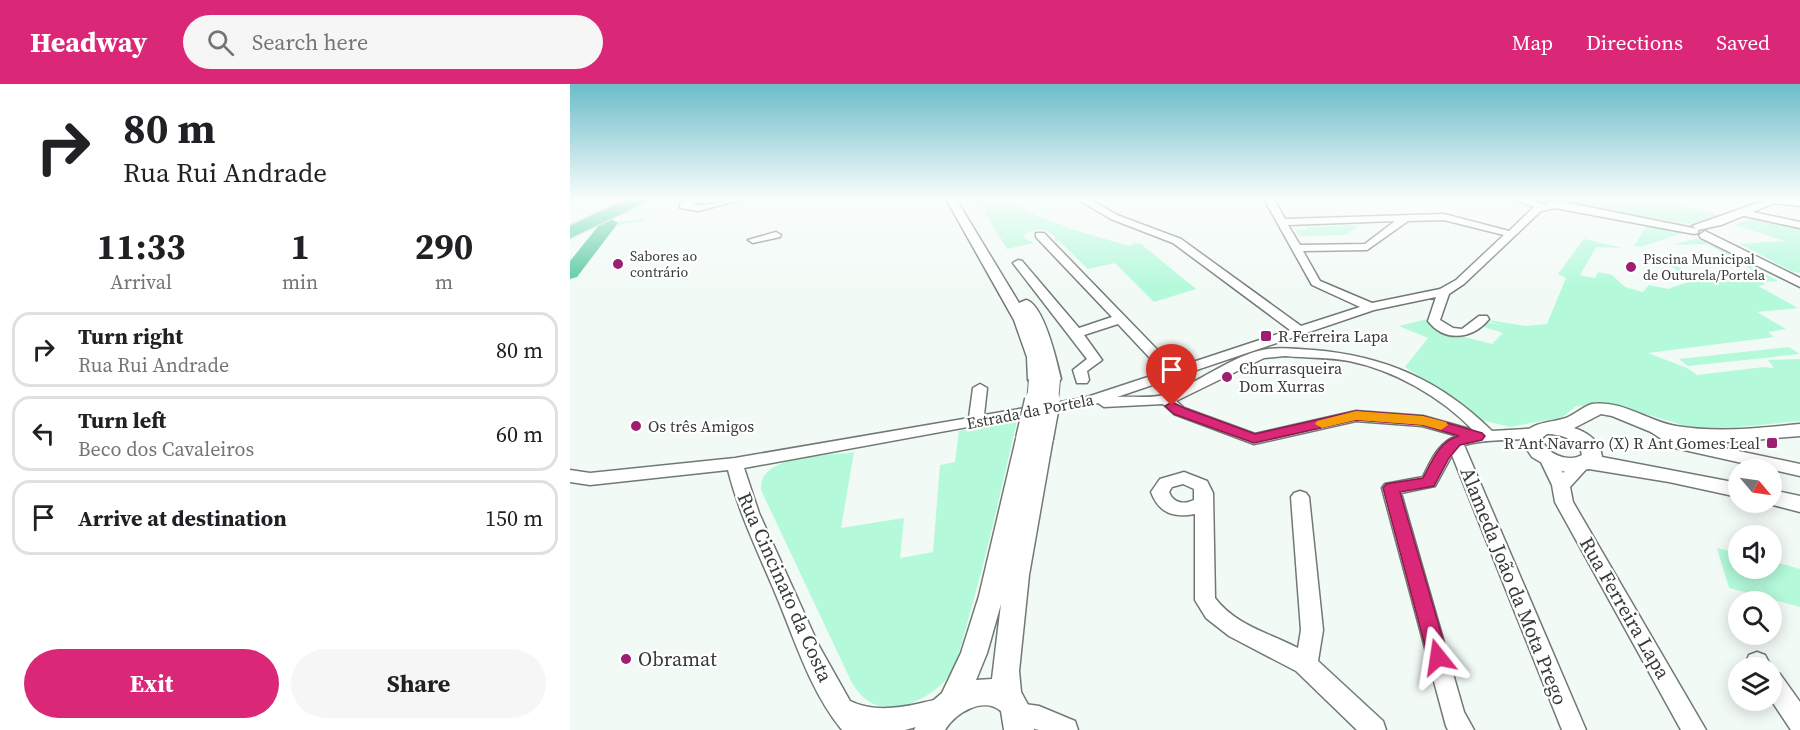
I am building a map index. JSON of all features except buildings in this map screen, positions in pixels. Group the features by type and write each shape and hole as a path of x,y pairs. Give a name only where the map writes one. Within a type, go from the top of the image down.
{"street":[{"path":"969,229 1022,320 1044,379"},
{"path":"981,229 1034,317 1045,344 1044,379 1035,402 1034,439 1005,671 1015,715"},
{"path":"1146,229 1177,241 1301,332"},
{"path":"1285,229 1317,284 1371,307"},
{"path":"1295,248 1367,247 1391,229"},
{"path":"1491,229 1510,234"},
{"name":"Estrada da Portela","path":"570,476 590,479 735,464 1087,402 1172,373 1281,346 1301,332 1371,307 1444,292 1460,282 1515,229"},
{"path":"1696,229 1707,231 1800,283"},
{"path":"1707,231 1711,229"},
{"path":"753,240 776,235"},
{"path":"1040,235 1172,373"},
{"path":"1018,263 1076,333 1095,360 1080,370 1082,380"},
{"path":"1782,273 1800,278"},
{"path":"1444,292 1434,321 1439,327 1459,333 1467,332 1483,319"},
{"path":"1076,333 1120,319"},
{"path":"1087,402 1168,399 1254,356 1281,346 1349,357 1379,365 1438,393 1471,419 1482,436"},
{"path":"976,422 980,388"},
{"path":"1168,399 1179,411 1254,439 1356,416 1423,421 1482,436"},
{"path":"1561,485 1583,446 1591,411 1610,411 1638,419 1657,428 1680,444 1800,470"},
{"path":"1657,428 1734,437 1791,431 1800,435"},
{"path":"1462,730 1454,718 1391,488 1429,482 1442,455 1455,442 1482,436 1504,436 1583,446 1652,471 1728,488"},
{"path":"942,713 974,653 1034,439"},
{"path":"1542,441 1565,464 1583,446"},
{"name":"Rua Ferreira Lapa","path":"1542,441 1561,485 1564,502 1694,730"},
{"name":"Alameda João da Mota Prego","path":"1455,442 1574,730"},
{"name":"Rua Cincinato da Costa","path":"735,464 742,495 816,664 840,708 858,730"},
{"path":"1300,497 1312,630 1306,665"},
{"path":"1204,499 1205,600 1209,608 1237,629 1306,665 1374,730"},
{"path":"1782,500 1800,504"},
{"path":"840,708 850,715 878,721 912,717 942,713 968,694 983,691 997,693 1015,715 1040,718 1066,730"},
{"path":"1782,696 1800,722"}],"green space":[{"path":"601,229 612,229 570,279 570,263"},
{"path":"995,229 1075,229 1129,246 1135,243 1141,244 1196,289 1154,302 1115,263 1088,269 1059,241 1055,241 1052,234 1044,230 1032,231 1024,235 1024,238 1034,243 1007,249"},
{"path":"1355,229 1345,235 1300,236 1296,230"},
{"path":"1644,229 1663,229 1683,233 1640,247 1634,246"},
{"path":"1748,229 1800,229 1800,273 1791,271 1740,244 1785,241"},
{"path":"1699,238 1778,281 1762,282 1766,284 1758,286 1798,308 1757,312 1786,329 1768,332 1774,337 1648,353 1687,368 1697,375 1764,367 1774,368 1768,360 1800,359 1800,421 1717,429 1686,426 1618,406 1576,406 1563,417 1510,427 1478,419 1449,395 1405,367 1428,338 1399,326 1428,319 1436,330 1492,344 1503,333 1481,326 1484,321 1502,326 1483,319 1525,326 1547,324 1566,278 1558,274 1584,239 1623,248 1596,247 1580,275 1595,278 1598,272 1612,275 1625,287 1643,292 1649,285 1668,289 1691,281 1668,264 1673,263 1700,282 1764,277 1708,244 1672,245"},
{"path":"1789,347 1800,354 1688,366 1679,359"},
{"path":"1017,421 977,589 959,652 950,674 934,691 912,703 890,708 865,699 852,683 761,490 763,478 771,469 797,459 854,452 841,528 904,518 900,558 933,552 940,465 955,462 959,431"},
{"path":"1717,548 1728,551 1728,579 1782,579 1782,564 1800,569 1800,607 1782,602 1782,591 1740,591 1729,588"}],"waterway":[{"path":"570,273 605,229"}],"slow traffic":[{"path":"1322,424 1356,416 1423,421 1441,425"}],"place":[{"name":"Sabores ao contrário","path":"618,264"},
{"name":"Piscina Municipal de Outurela/Portela","path":"1631,267"},
{"name":"R Ferreira Lapa","path":"1266,336"},
{"name":"Churrasqueira Dom Xurras","path":"1227,377"},
{"name":"Os três Amigos","path":"636,426"},
{"name":"R Ant Navarro (X) R Ant Gomes Leal","path":"1772,443"},
{"name":"Obramat","path":"626,659"}],"route":[{"path":"1172,406 1179,411 1254,439 1356,416 1423,421 1477,436 1455,442 1442,455 1429,482 1391,488 1438,657"}]}
